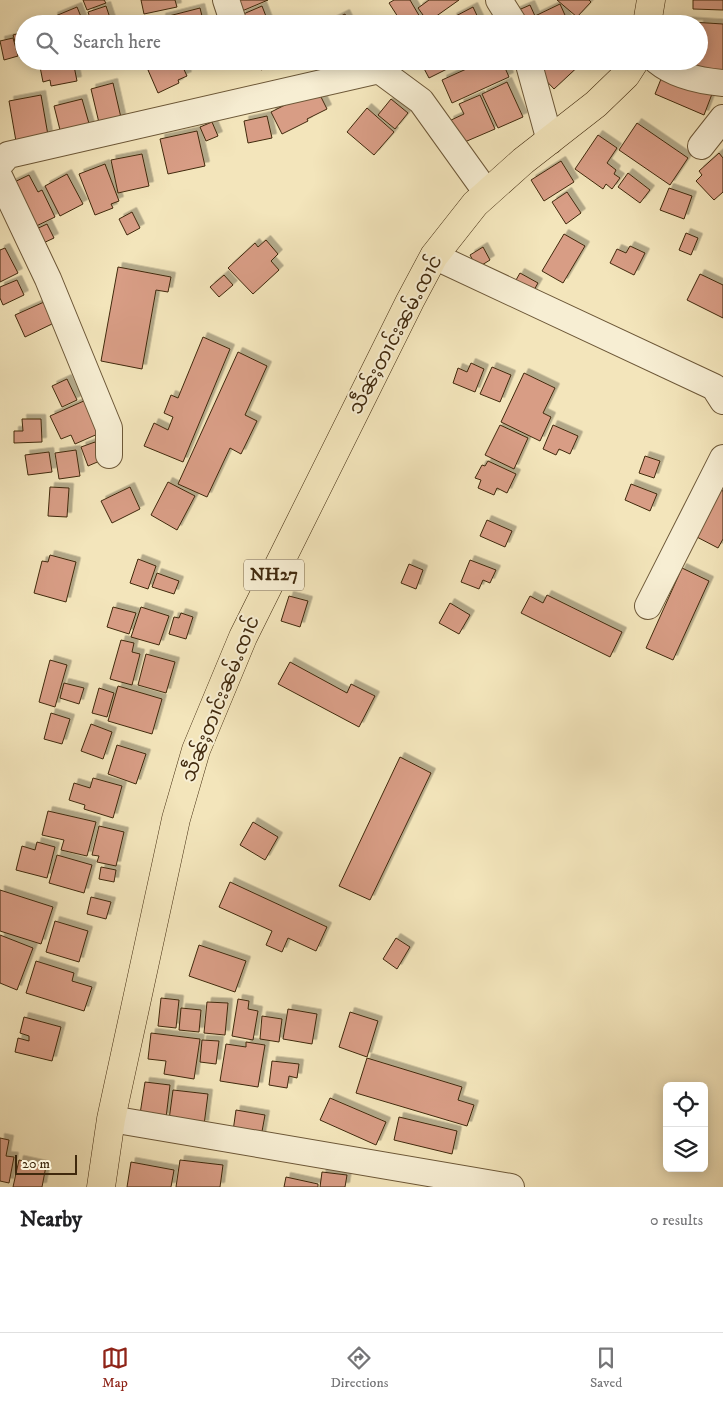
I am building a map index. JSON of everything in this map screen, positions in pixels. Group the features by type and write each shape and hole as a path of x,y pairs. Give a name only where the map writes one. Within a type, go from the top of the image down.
{"highway":[{"path":"648,15 651,0"},
{"name":"သဵၼ်ႈတၢင်းၼမ်ႉၸၢင်","path":"101,1187 111,1119 176,819 196,750 243,638 434,256 475,204 523,161 596,104 629,70"}],"street":[{"path":"226,0 231,15"},
{"path":"499,0 508,15"},
{"path":"0,164 8,154 379,70 421,101 487,193"},
{"path":"530,70 550,141"},
{"path":"672,70 697,79 723,83"},
{"path":"701,146 723,118"},
{"path":"0,178 48,279 109,428 109,454"},
{"path":"434,256 714,388 723,401"},
{"path":"648,606 723,458"},
{"path":"111,1119 511,1187"}],"building":[{"path":"83,0 104,0 106,3 87,10"},
{"path":"141,0 175,0 177,7 144,14"},
{"path":"229,0 268,0 235,14"},
{"path":"394,0 410,0 419,15 397,15 389,3"},
{"path":"429,0 459,0 438,15 423,15 418,8"},
{"path":"557,0 589,0 591,2 579,15 575,15"},
{"path":"693,0 723,0 723,10 693,9"},
{"path":"560,4 565,15 537,15"},
{"path":"530,5 535,15 515,15 514,12"},
{"path":"106,6 109,15 89,15 88,12"},
{"path":"262,6 266,15 241,15"},
{"path":"77,7 80,15 58,15"},
{"path":"473,7 477,15 458,15"},
{"path":"200,8 202,15 173,15"},
{"path":"708,23 723,24 723,75 706,70 708,70"},
{"path":"13,38 15,57 4,60 0,41"},
{"path":"41,70 75,70 77,81 51,86 50,80 43,82"},
{"path":"148,70 184,70 187,76 178,80 179,83 158,93"},
{"path":"425,70 445,70 429,78"},
{"path":"464,70 506,70 509,77 452,103 442,80"},
{"path":"540,70 574,70 554,89 538,72"},
{"path":"663,74 712,94 704,115 655,94"},
{"path":"507,82 523,117 498,128 482,94"},
{"path":"113,83 122,122 100,127 91,89"},
{"path":"317,89 327,109 282,134 271,112"},
{"path":"41,95 49,141 17,147 9,101"},
{"path":"480,95 495,129 460,144 449,121 464,114 459,104"},
{"path":"82,99 90,127 61,134 54,106"},
{"path":"391,99 408,113 395,129 378,115"},
{"path":"367,108 394,132 374,155 347,132"},
{"path":"267,116 272,138 248,143 244,121"},
{"path":"212,122 218,136 206,141 200,127"},
{"path":"637,123 688,158 670,185 619,150"},
{"path":"197,131 205,166 168,174 160,139"},
{"path":"598,135 617,148 607,163 616,170 614,174 620,178 612,189 606,184 603,189 575,169"},
{"path":"719,153 723,158 723,192 714,200 696,181 702,175 699,171"},
{"path":"142,154 149,186 118,193 111,160"},
{"path":"561,161 574,182 544,201 531,180"},
{"path":"105,164 119,201 111,204 113,208 95,215 79,174"},
{"path":"628,173 650,190 640,203 618,187"},
{"path":"67,174 83,204 60,216 45,186"},
{"path":"29,175 38,192 42,190 55,217 28,230 6,186"},
{"path":"669,188 692,196 684,219 660,210"},
{"path":"567,192 581,213 566,224 552,202"},
{"path":"132,212 140,228 127,235 119,219"},
{"path":"47,224 54,238 39,245 32,231"},
{"path":"686,233 698,238 691,255 679,250"},
{"path":"564,234 585,246 563,283 542,271"},
{"path":"266,240 278,254 271,261 279,270 253,294 228,268 255,243 258,247"},
{"path":"630,246 645,253 634,275 610,263 617,249 626,253"},
{"path":"483,247 490,260 477,268 470,255"},
{"path":"5,248 18,273 0,282 0,250"},
{"path":"118,267 171,277 168,292 156,290 142,369 101,361"},
{"path":"520,273 538,283 530,297 512,287"},
{"path":"700,274 723,285 723,318 687,300"},
{"path":"224,275 233,285 219,297 210,287"},
{"path":"17,280 24,295 3,305 0,298 0,287"},
{"path":"44,302 54,323 25,337 15,315"},
{"path":"203,337 230,349 183,462 144,446 154,423 168,430 173,417 164,413 171,395 178,398"},
{"path":"238,352 267,366 245,415 257,421 241,454 230,448 207,497 178,484"},
{"path":"471,363 484,369 475,392 453,383 458,368 467,372"},
{"path":"492,367 511,375 500,402 480,394"},
{"path":"524,373 555,388 543,413 551,417 540,441 501,422"},
{"path":"67,379 77,400 62,407 52,386"},
{"path":"86,400 100,433 75,444 71,435 61,439 50,416"},
{"path":"22,419 41,419 42,442 14,443 14,431 23,431"},
{"path":"500,425 528,438 514,469 485,455"},
{"path":"553,425 578,436 570,454 559,449 556,455 543,449"},
{"path":"95,442 102,460 88,466 81,447"},
{"path":"76,450 80,476 59,479 55,453"},
{"path":"49,452 52,472 28,475 25,455"},
{"path":"645,456 660,461 654,478 639,473"},
{"path":"488,461 516,474 507,493 497,488 494,495 478,488 481,480 475,478 482,465 485,466"},
{"path":"168,482 195,496 177,530 151,515"},
{"path":"631,484 657,494 650,511 625,500"},
{"path":"50,487 69,488 67,517 48,516"},
{"path":"130,487 140,509 112,523 101,501"},
{"path":"719,489 723,491 723,539 718,548 695,536"},
{"path":"487,520 512,531 505,547 480,536"},
{"path":"50,555 76,562 66,602 34,593 42,561 48,562"},
{"path":"138,559 156,566 148,589 130,583"},
{"path":"470,560 496,570 490,583 483,580 479,589 461,582"},
{"path":"409,564 423,570 416,589 401,583"},
{"path":"682,568 709,581 673,660 646,648"},
{"path":"157,573 179,581 174,594 152,587"},
{"path":"547,595 622,632 610,657 521,613 530,596 543,603"},
{"path":"289,596 308,601 300,627 281,621"},
{"path":"450,603 470,615 459,634 439,623"},
{"path":"113,607 136,613 129,634 107,627"},
{"path":"141,607 169,616 159,645 131,637"},
{"path":"181,613 193,617 186,639 169,634 174,617 179,618"},
{"path":"121,640 134,643 132,652 140,654 132,685 110,679"},
{"path":"146,654 175,662 166,693 138,685"},
{"path":"50,660 67,665 55,707 39,702"},
{"path":"290,662 347,693 351,684 375,696 359,727 278,684"},
{"path":"64,683 84,688 79,704 60,698"},
{"path":"118,686 162,699 152,734 108,721"},
{"path":"99,688 114,693 107,717 92,713"},
{"path":"51,713 70,719 62,744 44,739"},
{"path":"91,724 112,732 103,759 81,751"},
{"path":"117,745 146,754 136,784 108,774"},
{"path":"400,757 431,773 370,900 339,886"},
{"path":"93,778 122,786 113,818 84,809 85,805 69,800 74,783 90,788"},
{"path":"48,811 96,822 87,856 61,850 64,840 42,835"},
{"path":"253,822 278,837 265,860 240,845"},
{"path":"99,826 124,832 116,866 97,862 99,856 92,855"},
{"path":"37,842 55,847 47,878 16,870 22,846 35,850"},
{"path":"57,855 92,865 84,893 49,883"},
{"path":"101,867 116,870 114,882 99,879"},
{"path":"230,882 327,927 316,951 288,938 282,952 266,945 272,931 219,907"},
{"path":"0,890 53,907 41,944 0,931"},
{"path":"91,897 111,902 106,919 87,914"},
{"path":"55,921 88,931 79,962 46,952"},
{"path":"0,935 33,948 17,990 0,983"},
{"path":"396,938 410,947 397,969 383,959"},
{"path":"199,945 246,961 235,992 189,976"},
{"path":"36,961 74,973 72,981 92,987 84,1011 26,993"},
{"path":"161,998 179,1000 176,1028 158,1026"},
{"path":"238,999 249,1001 248,1009 258,1011 253,1040 232,1036"},
{"path":"207,1002 228,1003 225,1035 204,1033"},
{"path":"181,1008 201,1010 199,1032 179,1030"},
{"path":"288,1009 317,1014 312,1044 283,1039"},
{"path":"350,1012 378,1021 367,1057 339,1047"},
{"path":"262,1016 282,1019 279,1042 260,1039"},
{"path":"24,1017 61,1027 52,1061 15,1052 18,1038 29,1041 29,1036 20,1033"},
{"path":"151,1033 200,1039 194,1079 164,1074 166,1061 148,1059"},
{"path":"202,1040 219,1041 216,1064 200,1062"},
{"path":"246,1042 265,1045 258,1087 220,1081 226,1044 246,1047"},
{"path":"367,1058 462,1087 458,1100 474,1105 467,1126 356,1093"},
{"path":"272,1061 299,1064 297,1078 289,1076 287,1088 269,1085"},
{"path":"145,1082 170,1085 166,1118 140,1114"},
{"path":"173,1090 208,1094 204,1125 169,1120"},
{"path":"330,1098 386,1122 376,1145 320,1120"},
{"path":"236,1110 265,1115 261,1137 233,1131"},
{"path":"399,1117 457,1131 452,1154 394,1140"},
{"path":"0,1138 9,1140 6,1156 14,1157 9,1183 0,1181"},
{"path":"19,1160 46,1166 42,1187 13,1187"},
{"path":"180,1160 223,1165 220,1187 176,1187"},
{"path":"131,1162 174,1170 171,1187 127,1187"},
{"path":"322,1172 347,1175 345,1187 320,1187"},
{"path":"286,1177 318,1184 318,1187 284,1187"}]}
